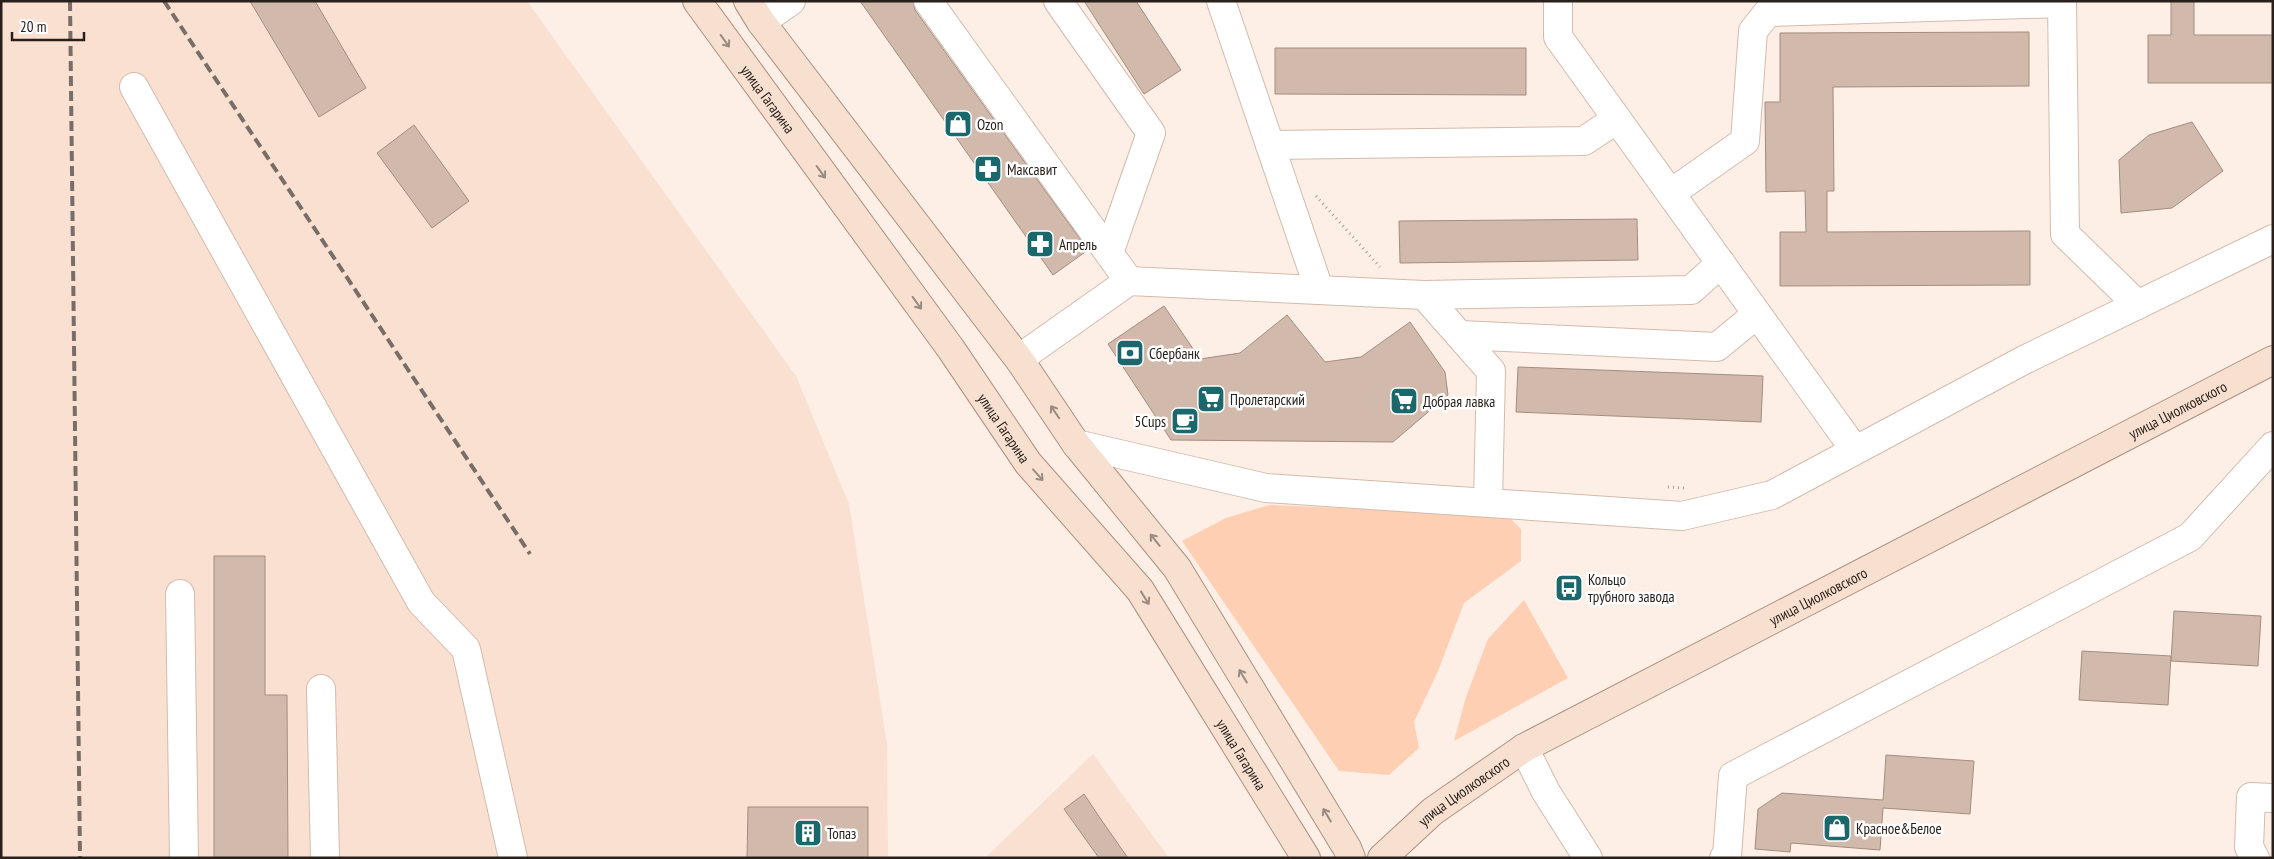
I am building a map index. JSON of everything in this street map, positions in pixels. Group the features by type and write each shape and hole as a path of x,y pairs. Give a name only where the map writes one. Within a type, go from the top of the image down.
{"main road":[{"name":"улица Гагарина","path":"697,1 951,349 1028,463 1140,590 1306,858"},
{"path":"761,8 1021,362 1076,444 1177,568 1347,848 1350,858"},
{"name":"улица Циолковского","path":"1382,858 1433,811 1524,748 2271,366"}],"street":[{"path":"761,8 791,1"},
{"path":"928,1 1129,281"},
{"path":"1058,1 1151,133 1109,253"},
{"path":"1221,1 1319,289"},
{"path":"1558,1 1558,37 1855,450"},
{"path":"1671,193 1745,142 1753,31 1768,12 2062,2 2065,234 2138,304"},
{"path":"134,87 421,602 466,649 513,858"},
{"path":"1270,145 1584,141 1617,119"},
{"path":"1076,444 1266,488 1682,516 1772,495 2024,360 2273,239"},
{"path":"1021,362 1030,352 1129,281 1414,294 1691,290 1721,263"},
{"path":"1414,294 1460,335 1491,371 1488,502"},
{"path":"1460,335 1717,347 1757,314"},
{"path":"1728,857 1733,776 2190,537 2273,446"},
{"path":"180,594 184,858"},
{"path":"321,689 325,858"},
{"path":"1524,748 1546,792 1588,858"},
{"path":"2255,858 2249,847 2251,797 2273,798"}],"path":[{"path":"1310,190 1414,294"},
{"path":"1667,487 1687,488"}],"shaded area":[{"path":"1,1 527,1 796,376 849,504 887,744 888,858 1,858"},
{"path":"1269,505 1507,515 1521,529 1521,561 1464,603 1438,671 1414,722 1419,748 1389,775 1339,771 1182,541 1226,518"},
{"path":"1524,600 1568,678 1454,741 1466,697 1488,639"},
{"path":"1093,754 1169,858 985,858"}],"building":[{"path":"250,1 315,1 366,88 319,117"},
{"path":"860,1 913,1 915,10 1088,250 1053,275"},
{"path":"1084,1 1136,1 1181,70 1144,94"},
{"path":"2171,1 2194,1 2194,35 2273,35 2273,83 2148,83 2148,35 2171,35"},
{"path":"2029,32 2029,86 1833,87 1834,191 1827,191 1827,232 2030,231 2030,285 1780,286 1780,232 1806,232 1805,191 1766,192 1765,102 1780,102 1780,33"},
{"path":"1275,48 1526,48 1526,95 1275,94"},
{"path":"2192,122 2223,171 2172,208 2121,213 2119,160 2149,135"},
{"path":"414,125 469,201 432,228 377,153"},
{"path":"1637,219 1638,260 1400,263 1399,221"},
{"name":"Пролетарский","path":"1164,306 1200,359 1240,353 1287,315 1325,362 1361,357 1410,322 1445,372 1448,395 1393,442 1171,440 1108,344"},
{"path":"1518,367 1763,376 1761,422 1516,412"},
{"path":"214,556 265,556 265,695 287,695 288,858 214,858"},
{"path":"2174,611 2261,616 2258,666 2171,661"},
{"path":"2082,651 2171,656 2168,705 2079,700"},
{"path":"1886,755 1974,761 1970,814 1883,808 1880,850 1791,843 1790,852 1755,849 1758,809 1782,793 1883,800"},
{"path":"1084,794 1128,858 1099,858 1064,809"},
{"name":"Топаз","path":"748,807 868,807 868,858 747,858"}],"railway":[{"path":"70,1 80,858"},
{"path":"164,1 530,554"}],"place":[{"name":"Ozon","path":"958,124"},
{"name":"Максавит","path":"988,169"},
{"name":"Апрель","path":"1040,244"},
{"name":"Сбербанк","path":"1130,353"},
{"name":"Пролетарский","path":"1211,399"},
{"name":"Добрая лавка","path":"1404,401"},
{"name":"5Cups","path":"1185,421"},
{"name":"Кольцо трубного завода","path":"1569,588"},
{"name":"Красное&Белое","path":"1837,828"},
{"name":"Топаз","path":"808,833"}]}
